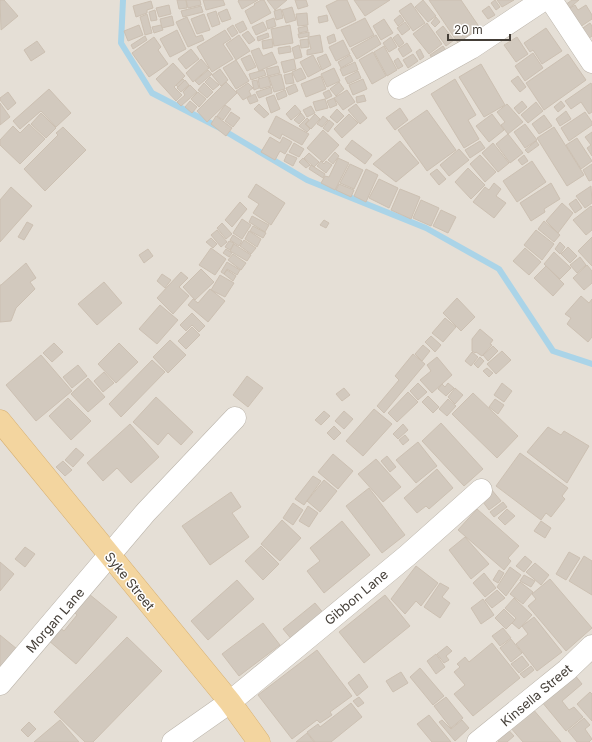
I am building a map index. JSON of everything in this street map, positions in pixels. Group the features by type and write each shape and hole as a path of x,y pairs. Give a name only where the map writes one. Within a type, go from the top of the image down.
{"main road":[{"name":"Syke Street","path":"0,421 230,702 259,742"}],"street":[{"path":"399,88 471,48 543,0"},
{"path":"551,0 592,62"},
{"name":"Morgan Lane","path":"0,684 146,512 235,418"},
{"name":"Gibbon Lane","path":"174,742 230,702 408,555 482,490"},
{"name":"Kinsella Street","path":"478,742 567,670 592,646"}],"shaded area":[{"path":"0,0 592,0 592,742 0,742"}],"building":[{"path":"0,0 4,0 18,16 1,30"},
{"path":"177,0 186,0 187,8 179,9"},
{"path":"186,0 200,0 201,5 188,8"},
{"path":"203,0 223,0 225,5 206,10"},
{"path":"258,0 242,9 238,1"},
{"path":"261,0 264,0 271,13 251,24 245,11"},
{"path":"267,0 287,0 275,10"},
{"path":"295,0 306,0 308,6 298,9"},
{"path":"338,0 347,0 356,20 337,29 326,6"},
{"path":"354,0 390,0 365,16"},
{"path":"423,0 436,16 428,22 415,7"},
{"path":"429,0 461,0 480,28 458,43"},
{"path":"495,0 500,7 496,10 491,3"},
{"path":"497,0 514,0 502,7"},
{"path":"572,0 579,0 568,9 565,5"},
{"path":"151,1 153,8 147,10 147,13 136,17 133,6"},
{"path":"411,3 425,23 413,31 399,11"},
{"path":"169,5 171,14 159,17 156,8"},
{"path":"575,5 578,10 586,5 592,15 592,19 580,27 568,9"},
{"path":"201,6 203,12 183,17 181,11"},
{"path":"489,6 495,15 488,19 482,11"},
{"path":"292,7 296,20 286,23 282,10"},
{"path":"227,9 231,19 222,22 218,13"},
{"path":"281,9 283,18 276,20 274,11"},
{"path":"155,10 157,20 151,21 149,12"},
{"path":"216,11 220,24 212,27 207,14"},
{"path":"307,13 308,25 298,26 296,14"},
{"path":"147,14 152,33 145,35 140,17"},
{"path":"204,14 210,30 197,34 191,19"},
{"path":"327,15 328,21 319,23 318,17"},
{"path":"400,15 404,21 398,26 394,20"},
{"path":"172,16 174,25 162,28 160,19"},
{"path":"187,17 196,37 202,35 204,40 188,47 176,22"},
{"path":"436,17 440,22 435,27 431,23"},
{"path":"274,18 276,26 268,29 266,21"},
{"path":"365,18 374,35 350,47 341,30"},
{"path":"384,19 393,33 381,40 373,26"},
{"path":"243,21 247,29 240,33 235,25"},
{"path":"263,22 267,30 256,35 252,27"},
{"path":"405,22 410,29 402,35 397,28"},
{"path":"427,23 442,44 429,54 413,34"},
{"path":"590,23 592,26 592,36 588,39 580,30"},
{"path":"139,25 143,35 128,41 124,31"},
{"path":"161,25 163,30 154,33 152,27"},
{"path":"233,25 238,33 232,37 227,29"},
{"path":"290,25 293,43 274,46 271,29"},
{"path":"307,26 308,31 299,33 298,28"},
{"path":"443,26 454,40 446,46 436,32"},
{"path":"546,28 562,51 542,64 533,50 530,52 524,43"},
{"path":"177,30 186,49 170,57 160,39"},
{"path":"225,30 231,39 223,44 233,59 212,72 197,47"},
{"path":"248,31 255,40 249,44 242,35"},
{"path":"309,32 309,36 299,38 298,34"},
{"path":"268,33 269,37 258,41 257,37"},
{"path":"334,34 336,41 329,44 327,37"},
{"path":"398,34 404,43 399,47 393,38"},
{"path":"239,35 250,51 236,60 226,44"},
{"path":"320,35 323,52 307,55 307,50 311,49 308,37"},
{"path":"376,35 381,44 357,59 351,49"},
{"path":"145,36 147,40 133,49 131,45"},
{"path":"154,37 161,47 158,50 168,64 149,77 132,53"},
{"path":"391,37 397,47 389,52 383,43"},
{"path":"517,37 528,54 516,62 504,45"},
{"path":"272,39 273,47 263,49 262,41"},
{"path":"308,39 309,47 301,48 300,40"},
{"path":"343,40 350,54 336,61 329,47"},
{"path":"37,41 45,52 31,61 24,50"},
{"path":"407,43 412,51 403,57 398,49"},
{"path":"299,45 302,57 295,59 292,48"},
{"path":"290,46 291,52 279,54 278,48"},
{"path":"384,46 397,70 387,76 374,52"},
{"path":"443,46 450,56 436,65 430,55"},
{"path":"259,48 263,56 272,52 277,63 259,71 251,51"},
{"path":"191,49 199,59 186,69 178,59"},
{"path":"420,49 424,57 420,60 416,52"},
{"path":"373,52 386,76 372,84 359,60"},
{"path":"533,53 543,68 525,81 515,66"},
{"path":"326,54 331,65 322,70 317,58"},
{"path":"413,54 418,61 408,68 403,60"},
{"path":"568,54 586,80 544,110 526,83"},
{"path":"250,55 256,67 247,71 241,59"},
{"path":"313,55 321,70 308,77 300,62"},
{"path":"350,55 353,61 341,68 338,62"},
{"path":"398,58 403,66 398,69 394,61"},
{"path":"201,59 209,68 193,82 186,73"},
{"path":"294,59 296,69 284,73 281,62"},
{"path":"236,60 249,81 236,89 223,68"},
{"path":"355,62 358,70 343,76 340,69"},
{"path":"173,63 185,76 174,87 182,95 176,101 156,79"},
{"path":"481,64 505,105 484,117 459,77"},
{"path":"278,66 280,73 268,76 266,69"},
{"path":"301,68 306,78 297,82 292,72"},
{"path":"334,68 340,81 327,87 321,74"},
{"path":"220,69 228,80 221,86 212,75"},
{"path":"208,70 212,74 199,85 195,81"},
{"path":"264,70 266,75 251,80 249,74"},
{"path":"358,71 361,78 348,84 345,78"},
{"path":"292,73 294,83 286,84 284,75"},
{"path":"281,74 285,89 274,92 269,77"},
{"path":"268,76 271,86 260,89 258,79"},
{"path":"321,76 326,89 306,97 301,84"},
{"path":"518,76 526,87 520,92 511,81"},
{"path":"210,77 219,85 213,90 205,82"},
{"path":"183,79 189,85 182,91 176,85"},
{"path":"363,79 367,89 353,95 349,85"},
{"path":"455,79 476,115 468,120 479,139 464,148 431,94"},
{"path":"185,80 189,85 181,92 177,88"},
{"path":"257,80 259,88 254,90 252,81"},
{"path":"226,82 237,93 207,122 197,111"},
{"path":"339,82 344,89 336,96 330,89"},
{"path":"204,83 213,92 207,98 198,90"},
{"path":"248,83 253,88 249,91 251,95 243,100 236,91"},
{"path":"591,83 592,112 589,114 581,102 571,109 565,101"},
{"path":"295,84 298,91 289,95 286,88"},
{"path":"190,85 197,92 181,106 177,102 185,95 183,92"},
{"path":"271,87 272,93 259,98 256,92"},
{"path":"49,89 71,113 56,127 41,111 20,129 13,121"},
{"path":"285,90 287,96 278,100 276,94"},
{"path":"329,90 332,96 326,99 323,93"},
{"path":"347,90 355,102 343,110 334,98"},
{"path":"8,92 16,103 8,110 0,98"},
{"path":"198,92 206,99 199,107 191,99"},
{"path":"255,94 258,101 250,104 247,98"},
{"path":"274,95 280,109 271,113 266,98"},
{"path":"364,95 366,101 357,103 356,97"},
{"path":"334,98 337,105 330,108 327,101"},
{"path":"325,99 328,108 316,111 313,102"},
{"path":"190,101 197,107 192,113 185,107"},
{"path":"522,101 527,107 519,114 514,108"},
{"path":"561,101 565,106 558,112 554,107"},
{"path":"536,102 543,111 528,123 521,115"},
{"path":"0,103 10,117 0,125"},
{"path":"259,104 269,114 264,118 254,109"},
{"path":"356,104 367,118 360,124 348,110"},
{"path":"507,104 523,122 508,134 501,125 505,122 497,112"},
{"path":"225,105 231,109 223,120 217,116"},
{"path":"295,105 301,112 291,120 286,114"},
{"path":"311,106 315,113 307,117 303,110"},
{"path":"400,108 408,120 395,130 386,118"},
{"path":"337,109 344,116 337,123 330,117"},
{"path":"427,110 456,150 427,171 398,130"},
{"path":"566,111 571,119 560,126 556,119"},
{"path":"231,112 240,118 233,127 225,121"},
{"path":"585,112 592,122 592,125 569,141 561,128"},
{"path":"41,113 56,128 46,138 31,124"},
{"path":"301,113 305,118 299,124 294,120"},
{"path":"315,114 320,119 311,129 306,124"},
{"path":"349,114 358,123 342,138 334,129"},
{"path":"492,114 504,130 489,142 476,126"},
{"path":"544,115 552,126 539,134 532,124"},
{"path":"216,116 232,128 226,136 211,124"},
{"path":"276,116 309,134 302,145 282,134 280,139 268,132"},
{"path":"323,116 328,120 322,127 317,124"},
{"path":"307,118 309,120 305,124 310,129 307,132 299,126"},
{"path":"329,120 334,124 328,132 323,128"},
{"path":"29,124 45,139 20,164 0,145 0,140 13,126 20,133"},
{"path":"525,124 537,140 525,148 514,132"},
{"path":"63,127 86,150 45,191 24,169 58,135 56,133"},
{"path":"554,127 584,175 567,186 537,138"},
{"path":"323,130 339,145 323,162 307,148"},
{"path":"592,132 592,156 587,148 591,145 585,137"},
{"path":"508,134 523,153 510,163 496,144"},
{"path":"270,137 280,143 283,137 292,142 285,154 280,151 275,160 261,152"},
{"path":"577,138 592,161 581,169 566,145"},
{"path":"352,140 372,155 365,164 345,149"},
{"path":"400,141 419,163 396,182 373,164"},
{"path":"480,141 485,148 470,158 465,150"},
{"path":"536,141 539,145 528,153 525,150"},
{"path":"294,143 304,149 299,157 289,152"},
{"path":"493,143 509,163 498,172 482,153"},
{"path":"459,149 469,160 449,176 440,165"},
{"path":"335,152 339,156 333,164 328,160"},
{"path":"309,153 319,162 314,167 304,158"},
{"path":"287,154 297,158 293,166 284,161"},
{"path":"480,155 496,172 485,182 470,164"},
{"path":"524,155 528,161 522,165 518,160"},
{"path":"303,158 310,165 306,168 299,162"},
{"path":"338,158 349,163 335,190 321,183 325,176 329,177"},
{"path":"321,161 324,164 326,161 332,165 326,173 317,166"},
{"path":"532,161 546,182 517,202 503,181"},
{"path":"350,164 363,170 354,189 340,183"},
{"path":"592,164 592,180 589,181 583,170"},
{"path":"311,165 325,174 323,178 309,169"},
{"path":"468,168 485,185 471,199 455,182"},
{"path":"366,169 378,175 366,202 354,196"},
{"path":"437,169 446,179 439,185 430,174"},
{"path":"379,179 398,188 389,208 369,198"},
{"path":"494,183 501,189 496,196 506,203 494,218 473,202 485,187 489,190"},
{"path":"551,183 560,199 544,209 545,212 531,221 520,203"},
{"path":"256,184 285,203 271,225 253,213 259,204 248,197"},
{"path":"339,184 354,190 351,197 336,190"},
{"path":"591,186 592,203 585,208 576,196"},
{"path":"11,187 32,206 0,242 0,200"},
{"path":"400,189 420,197 411,219 391,210"},
{"path":"576,199 582,208 575,213 569,204"},
{"path":"421,200 439,208 431,226 413,218"},
{"path":"240,202 247,209 232,227 225,220"},
{"path":"562,203 573,213 558,233 546,221"},
{"path":"591,206 592,230 586,235 573,220"},
{"path":"441,210 456,217 448,233 433,226"},
{"path":"252,216 269,225 265,232 249,222"},
{"path":"242,219 251,225 242,239 233,233"},
{"path":"324,220 329,223 326,228 320,225"},
{"path":"544,221 560,235 554,242 538,229"},
{"path":"27,222 33,225 24,240 18,237"},
{"path":"222,223 232,234 226,239 217,228"},
{"path":"253,226 266,233 263,238 250,231"},
{"path":"217,230 227,242 221,247 211,235"},
{"path":"536,230 554,244 542,260 524,245"},
{"path":"249,231 261,239 257,247 245,239"},
{"path":"233,235 242,241 239,246 230,240"},
{"path":"592,237 592,266 578,251"},
{"path":"211,238 217,244 213,248 206,242"},
{"path":"244,240 256,248 251,254 240,246"},
{"path":"229,241 234,243 230,250 225,247"},
{"path":"560,242 565,247 560,254 555,249"},
{"path":"234,244 251,255 247,261 230,251"},
{"path":"568,247 577,256 570,263 561,254"},
{"path":"211,248 226,259 215,275 199,265"},
{"path":"525,248 541,262 529,275 513,261"},
{"path":"148,249 153,256 144,263 139,255"},
{"path":"226,249 232,253 229,257 223,253"},
{"path":"554,252 571,268 560,279 544,264"},
{"path":"233,254 246,263 241,270 228,260"},
{"path":"580,257 586,265 577,273 570,265"},
{"path":"227,262 240,270 237,275 227,269 224,274 221,272"},
{"path":"26,263 36,278 30,282 35,289 16,308 11,321 0,322 0,285"},
{"path":"587,265 592,271 592,283 584,290 573,278"},
{"path":"546,266 564,284 553,296 534,278"},
{"path":"201,269 214,282 195,300 183,287"},
{"path":"227,270 236,276 233,281 224,274"},
{"path":"181,272 188,278 179,287 189,296 173,314 157,298"},
{"path":"162,274 171,280 165,288 157,281"},
{"path":"220,275 234,283 225,297 211,290"},
{"path":"104,282 122,303 97,325 78,304"},
{"path":"210,289 225,301 208,322 188,305 193,299 198,303"},
{"path":"581,296 589,303 592,299 592,337 588,342 567,324 571,318 565,314"},
{"path":"457,298 475,317 461,331 443,313"},
{"path":"160,305 178,320 157,344 139,329"},
{"path":"192,313 205,326 199,332 192,325 186,331 180,325"},
{"path":"445,318 456,327 443,342 432,333"},
{"path":"192,327 200,335 186,349 178,341"},
{"path":"480,329 493,340 490,344 492,345 482,356 472,351 472,339"},
{"path":"431,336 441,345 435,352 425,342"},
{"path":"170,340 186,355 168,373 153,357"},
{"path":"54,343 63,352 52,362 43,353"},
{"path":"119,343 138,362 116,383 98,364"},
{"path":"423,345 430,351 422,361 415,354"},
{"path":"493,346 498,351 488,361 483,355"},
{"path":"502,351 511,360 496,374 487,364"},
{"path":"472,352 478,357 471,366 465,361"},
{"path":"413,354 425,364 384,413 377,406 399,380 395,376"},
{"path":"41,355 72,391 36,421 6,385"},
{"path":"437,357 452,375 432,393 420,380 431,371 427,365"},
{"path":"480,357 484,361 478,368 474,364"},
{"path":"152,360 165,372 121,417 109,404"},
{"path":"78,365 87,376 72,388 63,377"},
{"path":"487,368 493,373 489,377 483,371"},
{"path":"104,372 114,383 103,392 94,381"},
{"path":"247,376 263,388 248,407 233,395"},
{"path":"88,378 105,397 88,412 71,394"},
{"path":"418,383 427,392 418,400 410,391"},
{"path":"448,383 454,388 446,396 438,389 442,384 445,387"},
{"path":"502,383 512,391 504,402 494,395"},
{"path":"344,388 350,395 342,401 336,394"},
{"path":"455,388 463,395 455,404 448,397"},
{"path":"408,392 418,402 397,422 388,413"},
{"path":"473,393 518,436 497,458 452,414"},
{"path":"428,396 439,407 433,413 422,402"},
{"path":"156,397 193,432 181,445 168,433 158,445 133,422"},
{"path":"68,398 91,421 71,440 49,416"},
{"path":"448,399 456,406 447,416 439,409"},
{"path":"495,399 504,405 498,414 489,407"},
{"path":"374,409 392,424 363,456 346,441"},
{"path":"324,411 330,416 321,425 315,420"},
{"path":"344,411 353,419 344,429 335,421"},
{"path":"441,423 483,469 464,486 422,441"},
{"path":"130,424 159,457 131,483 117,468 103,481 87,463"},
{"path":"403,424 408,430 398,439 393,434"},
{"path":"334,426 341,433 334,440 327,433"},
{"path":"548,427 561,435 564,431 589,446 567,483 527,452"},
{"path":"405,435 409,440 403,445 399,440"},
{"path":"418,442 437,466 416,483 396,460"},
{"path":"76,448 84,455 73,467 65,460"},
{"path":"520,453 568,488 562,496 565,499 551,517 546,513 541,520 496,486"},
{"path":"333,454 353,471 338,489 318,472"},
{"path":"387,456 396,467 390,472 381,461"},
{"path":"376,459 401,487 383,502 358,474"},
{"path":"63,461 72,470 65,476 56,467"},
{"path":"437,469 453,488 429,509 426,506 417,513 404,498"},
{"path":"313,476 321,481 304,505 295,499"},
{"path":"324,480 337,491 320,512 307,501"},
{"path":"369,488 405,535 382,553 346,506"},
{"path":"491,489 501,501 489,510 480,498"},
{"path":"231,492 241,507 232,513 249,537 210,565 182,526"},
{"path":"503,502 507,507 494,517 490,512"},
{"path":"293,503 303,510 293,525 283,518"},
{"path":"308,506 318,513 309,527 299,521"},
{"path":"477,509 519,546 508,558 511,561 504,570 458,530"},
{"path":"507,509 515,516 505,525 498,518"},
{"path":"282,520 301,538 280,561 261,544"},
{"path":"342,521 370,555 324,593 307,571 320,561 310,548"},
{"path":"541,521 551,528 545,538 534,531"},
{"path":"465,537 489,564 471,579 449,550"},
{"path":"261,546 279,564 263,580 245,561"},
{"path":"25,547 35,554 25,567 15,559"},
{"path":"569,552 580,558 566,580 556,574"},
{"path":"525,556 532,562 524,572 516,566"},
{"path":"584,556 592,561 592,595 569,581"},
{"path":"0,562 14,574 0,591"},
{"path":"535,563 549,575 541,585 526,572"},
{"path":"416,566 438,583 421,606 416,601 405,614 391,599"},
{"path":"510,567 521,575 506,596 497,587"},
{"path":"499,570 504,573 498,583 493,580"},
{"path":"484,573 496,588 485,597 473,583"},
{"path":"524,575 535,581 531,587 520,581"},
{"path":"550,579 592,628 566,651 528,606 536,599 532,594"},
{"path":"237,580 254,599 208,640 191,621"},
{"path":"520,582 533,592 523,604 510,594"},
{"path":"440,583 449,588 442,597 450,603 440,618 424,607"},
{"path":"497,590 505,598 492,608 485,600"},
{"path":"89,594 117,617 76,664 48,640 59,627 64,631 77,615 74,612"},
{"path":"385,595 410,626 364,663 339,632"},
{"path":"514,598 532,615 519,629 512,623 516,618 505,608"},
{"path":"483,599 494,615 481,624 471,608"},
{"path":"315,603 325,615 293,641 283,629"},
{"path":"504,609 515,620 506,629 495,618"},
{"path":"534,617 562,652 537,671 516,644 528,634 522,626"},
{"path":"263,623 280,645 239,676 222,654"},
{"path":"503,628 511,638 500,646 492,636"},
{"path":"0,635 23,654 0,678"},
{"path":"127,637 162,671 93,742 85,742 54,712"},
{"path":"511,639 522,653 511,662 500,648"},
{"path":"492,643 520,678 473,716 454,694 465,685 454,672 460,667 457,664 465,657 469,662"},
{"path":"447,646 452,651 446,656 449,660 444,663 437,654"},
{"path":"317,650 352,696 330,712 332,715 320,723 317,720 292,739 258,695"},
{"path":"436,654 445,667 436,674 427,661"},
{"path":"522,656 529,665 519,673 511,664"},
{"path":"531,666 534,670 524,678 520,674"},
{"path":"420,668 444,696 433,705 410,677"},
{"path":"570,669 582,684 562,701 569,710 574,707 583,717 566,731 537,696"},
{"path":"401,672 408,683 393,692 386,681"},
{"path":"359,674 368,687 357,696 348,683"},
{"path":"590,692 592,694 592,721 577,704"},
{"path":"359,697 364,703 358,707 353,701"},
{"path":"446,697 463,718 451,728 434,706"},
{"path":"351,703 362,717 331,742 315,742 307,732 318,724 320,727"},
{"path":"532,708 561,742 523,742 510,727"},
{"path":"429,715 451,742 432,742 417,724"},
{"path":"584,718 590,725 585,729 592,739 589,742 577,742 568,731"},
{"path":"60,720 79,742 34,742"},
{"path":"442,720 451,729 462,720 469,728 455,741 439,722"},
{"path":"29,722 36,729 28,737 21,730"},
{"path":"503,724 514,736 507,742 499,742 492,734"},
{"path":"307,733 314,742 296,742"}],"waterway":[{"path":"123,0 121,43 152,93 218,127 307,180 426,228 499,269 553,351 592,364"}]}
